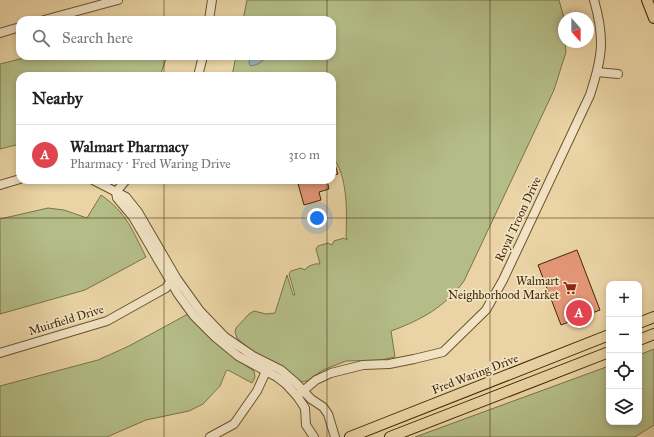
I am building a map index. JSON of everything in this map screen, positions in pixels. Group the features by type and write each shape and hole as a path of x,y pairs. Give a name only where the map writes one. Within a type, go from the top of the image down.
{"main road":[{"path":"647,0 653,16"},
{"path":"642,322 654,317"},
{"path":"642,339 654,334"},
{"name":"Fred Waring Drive","path":"350,437 606,337"},
{"path":"390,437 606,353"}],"street":[{"path":"59,16 118,0"},
{"path":"210,16 212,0"},
{"name":"Royal Troon Drive","path":"300,393 316,380 331,373 363,365 389,364 414,360 443,352 486,310 503,280 590,95 601,44 599,18 594,0"},
{"path":"0,33 16,28"},
{"path":"199,72 202,60"},
{"path":"596,72 618,74"},
{"path":"0,184 16,180"},
{"path":"101,184 116,192"},
{"path":"123,184 116,192 117,198 132,217 173,284 225,337 268,368 287,375 300,393 305,408 306,425 314,437"},
{"name":"Muirfield Drive","path":"0,353 107,321 173,284"},
{"path":"210,437 234,424 257,392 268,368"},
{"path":"300,393 326,410 335,437"}],"green space":[{"path":"247,0 559,0 562,12 558,12 558,48 566,48 566,52 554,90 464,281 457,290 432,312 391,331 395,357 381,360 346,361 323,370 307,381 301,382 276,363 254,353 237,338 235,332 236,328 249,314 254,311 266,314 275,313 287,275 293,295 295,295 289,274 291,271 301,268 305,270 311,265 320,264 316,249 318,246 328,243 332,245 334,241 344,238 347,240 344,184 336,163 336,72 233,72 235,60 336,60 336,16 244,16"},
{"path":"16,60 166,60 161,72 16,72 16,145 0,149 0,64"},
{"path":"101,195 123,215 146,257 85,290 0,314 0,219 48,208 64,210 87,218"},
{"path":"188,314 237,360 254,371 255,377 252,383 228,370 226,371 220,386 203,404 189,411 146,420 107,437 0,437 0,386 98,360 129,346"},
{"path":"654,349 654,425 635,437 415,437 606,367 606,425 642,425 642,354"}],"water":[{"path":"250,60 263,60 258,64 251,66 249,64"}],"building":[{"path":"298,184 328,184 329,189 319,192 321,200 304,205"},
{"name":"Walmart Neighborhood Market","path":"577,250 600,310 561,325 538,265"}],"place":[{"name":"Walmart Neighborhood Market","path":"570,288"},
{"name":"Walmart Pharmacy","path":"579,313"}]}
